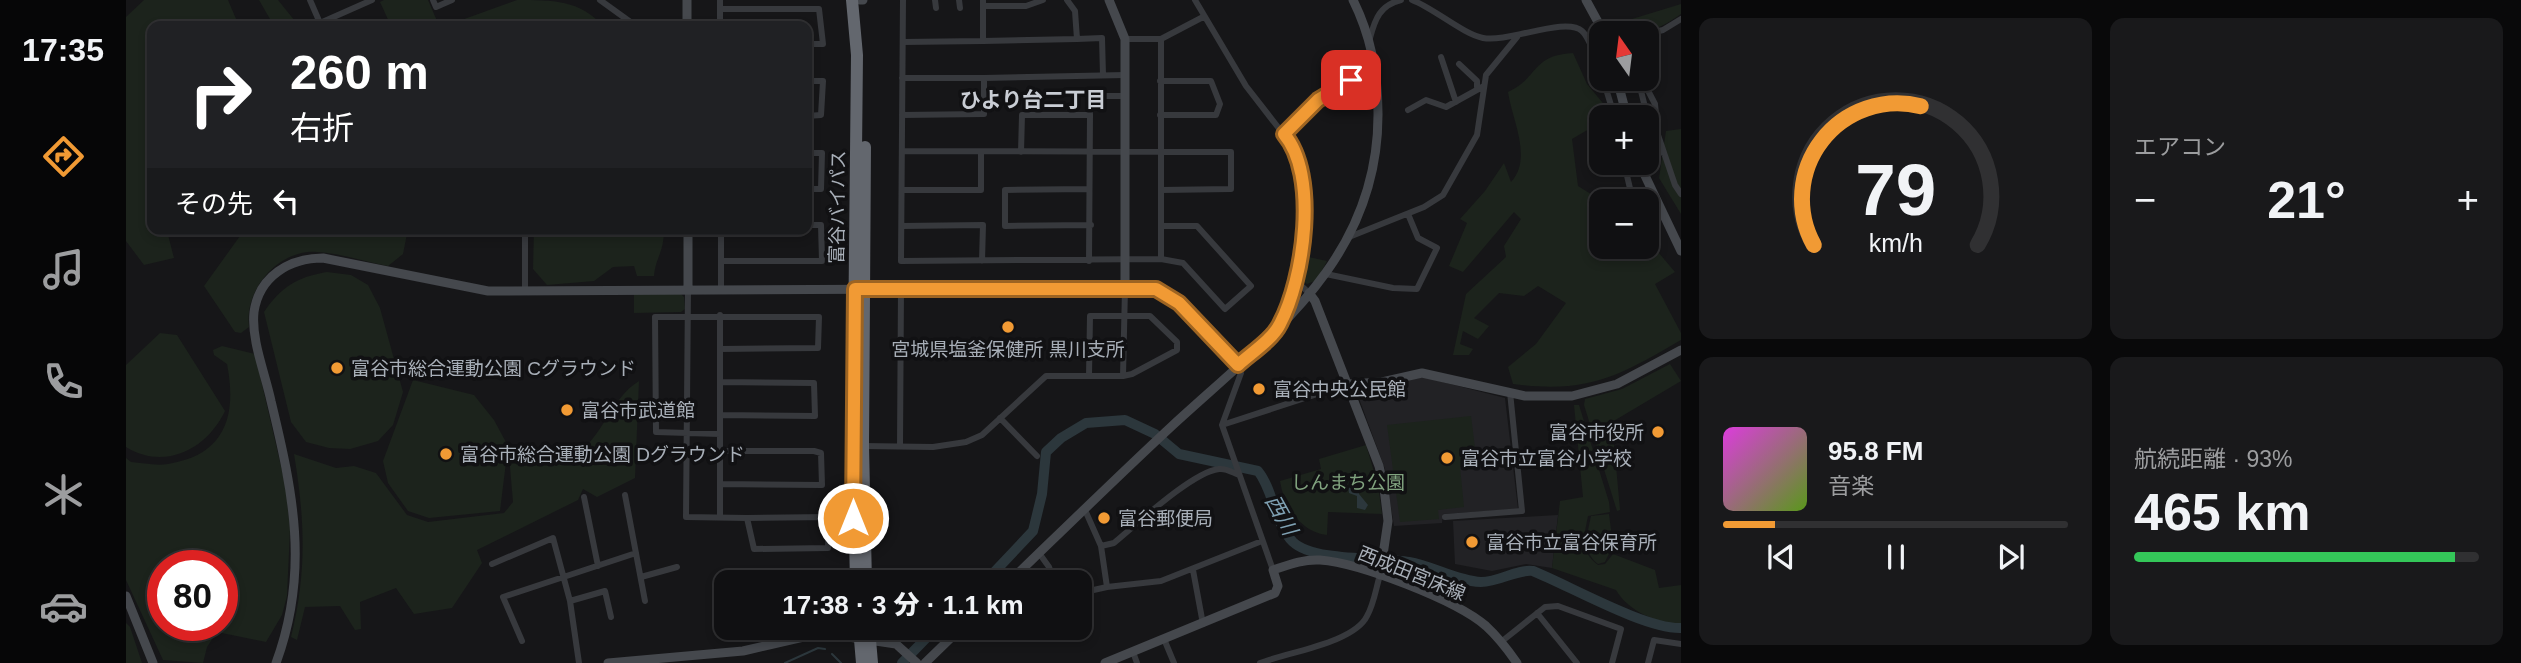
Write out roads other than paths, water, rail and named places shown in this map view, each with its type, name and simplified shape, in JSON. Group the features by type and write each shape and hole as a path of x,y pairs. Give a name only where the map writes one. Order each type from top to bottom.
{"highway":[{"name":"富谷バイパス","path":"852,0 857,55 866,570"},
{"name":"富谷バイパス","path":"856,570 853,458 865,83 861,0"},
{"path":"862,663 864,640"},
{"path":"866,640 872,663"}],"street":[{"path":"310,0 319,21"},
{"path":"325,21 372,0"},
{"path":"433,0 436,7 452,0"},
{"path":"600,0 629,21"},
{"path":"687,0 687,21"},
{"path":"720,0 720,21"},
{"path":"903,0 901,261 1161,259 1183,263 1225,309 1251,286 1197,226 1161,226"},
{"path":"959,0 960,8"},
{"path":"983,41 983,3 1026,6 1044,0"},
{"path":"1067,0 1075,11 1077,39"},
{"path":"1109,0 1125,39 1126,260 1123,376"},
{"path":"1195,0 1246,86 1298,153 1305,235 1279,327"},
{"path":"1021,570 1279,327 1326,274 1349,237 1367,194 1374,166 1378,122 1376,65 1353,0"},
{"path":"1369,40 1375,19 1381,10 1390,2 1401,0"},
{"path":"1412,0 1447,17 1473,35 1493,39 1517,37 1565,26 1576,27 1584,32 1589,44"},
{"path":"1586,0 1597,21"},
{"path":"720,9 819,9 823,44 812,44"},
{"path":"1125,39 1161,38 1203,17"},
{"path":"1659,31 1681,19"},
{"path":"1349,237 1438,201 1444,195 1477,135 1481,86 1492,66 1517,37"},
{"path":"903,42 1102,38 1103,75"},
{"path":"1161,38 1161,259"},
{"path":"1441,57 1455,102"},
{"path":"1459,64 1481,86"},
{"path":"1284,134 1318,100 1376,65"},
{"path":"902,78 1125,75"},
{"path":"902,115 984,114 984,78"},
{"path":"812,81 823,81 821,115 812,116"},
{"path":"1160,81 1211,81 1220,104 1216,116 1160,115"},
{"path":"1408,110 1426,100 1441,107 1481,86"},
{"path":"1641,91 1656,150 1664,153"},
{"path":"1648,91 1655,104 1658,135 1675,185 1681,194"},
{"path":"1089,261 1089,96 1125,96"},
{"path":"1021,152 1022,115 1090,115"},
{"path":"902,152 1231,152 1231,189 1161,190"},
{"path":"902,190 981,190 981,152"},
{"path":"812,153 822,153 821,189 812,189"},
{"path":"1645,175 1681,251"},
{"path":"1089,189 1005,190 1004,226 1091,225"},
{"path":"1326,274 1393,288 1417,289 1437,248 1418,238 1408,214"},
{"path":"721,261 822,261 821,225 812,225"},
{"path":"902,226 983,225 982,261"},
{"path":"525,235 525,290"},
{"path":"688,235 689,433 686,517 829,517 828,548 754,550 747,518"},
{"path":"721,235 721,289"},
{"path":"276,663 295,584 296,530 291,483 254,322 256,302 263,286 290,263 323,258 471,289 1125,288 1156,289 1169,294 1238,365 1241,373 1222,425 1278,586 1275,593 1105,663"},
{"path":"1260,663 1340,638 1361,625 1371,606 1385,552 1388,522 1384,488 1348,384 1315,301 1294,279"},
{"path":"900,445 901,289"},
{"path":"720,315 720,517"},
{"path":"863,446 933,447 966,442 982,435 1046,376 1090,376 1123,376 1132,374 1177,350 1177,346 1150,316 1090,316 1090,376"},
{"path":"720,349 818,348 819,317 655,317 656,432 720,433"},
{"path":"1222,425 1348,384 1382,382 1422,373 1510,392 1551,397 1591,393 1616,384 1681,350"},
{"path":"720,382 814,383 815,416 720,415"},
{"path":"1445,517 1522,511 1510,392"},
{"path":"1000,418 1037,456"},
{"path":"720,451 821,453 822,485 720,484"},
{"path":"1101,546 1114,543 1185,485 1219,469 1238,473"},
{"path":"625,495 645,601"},
{"path":"584,496 597,566"},
{"path":"1085,510 1101,546 1107,587"},
{"path":"492,564 553,538 570,601 579,663"},
{"path":"1092,590 1161,581 1262,541"},
{"path":"522,641 503,597 636,553"},
{"path":"1039,553 1050,570"},
{"name":"西成田宮床線","path":"1273,570 1294,563 1320,560 1380,571 1467,613 1501,642 1517,663"},
{"path":"641,577 677,567"},
{"path":"1193,570 1203,624"},
{"path":"570,601 605,591 611,617"},
{"path":"126,596 153,663"},
{"path":"1501,642 1545,607 1558,606 1621,629 1612,663"},
{"path":"1537,613 1577,663"},
{"path":"1164,639 1174,663"},
{"path":"608,663 743,651 786,640"},
{"path":"881,640 903,648 916,663"},
{"path":"925,663 949,640"},
{"path":"1648,663 1654,640 1681,644"},
{"path":"1133,652 1137,663"}],"waterway":[{"name":"西川","path":"996,570 1033,531 1042,494 1046,452 1061,438 1086,423 1125,420 1155,434 1179,454 1258,471 1287,534 1293,542 1316,553 1409,562 1481,582 1533,571 1648,622 1681,628"},
{"name":"西川","path":"902,663 924,640"},
{"path":"785,663 818,648 825,649"},
{"path":"832,654 841,663"}],"place":[{"name":"宮城県塩釜保健所 黒川支所","path":"1008,327"},
{"name":"富谷市総合運動公園 Cグラウンド","path":"337,368"},
{"name":"富谷中央公民館","path":"1259,389"},
{"name":"富谷市武道館","path":"567,410"},
{"name":"富谷市役所","path":"1658,432"},
{"name":"富谷市総合運動公園 Dグラウンド","path":"446,454"},
{"name":"富谷市立富谷小学校","path":"1447,458"},
{"name":"富谷郵便局","path":"1104,518"},
{"name":"富谷市立富谷保育所","path":"1472,542"}],"district":[{"name":"ひより台二丁目","path":"1033,100"}],"park label":[{"name":"しんまち公園","path":"1348,482"}]}
